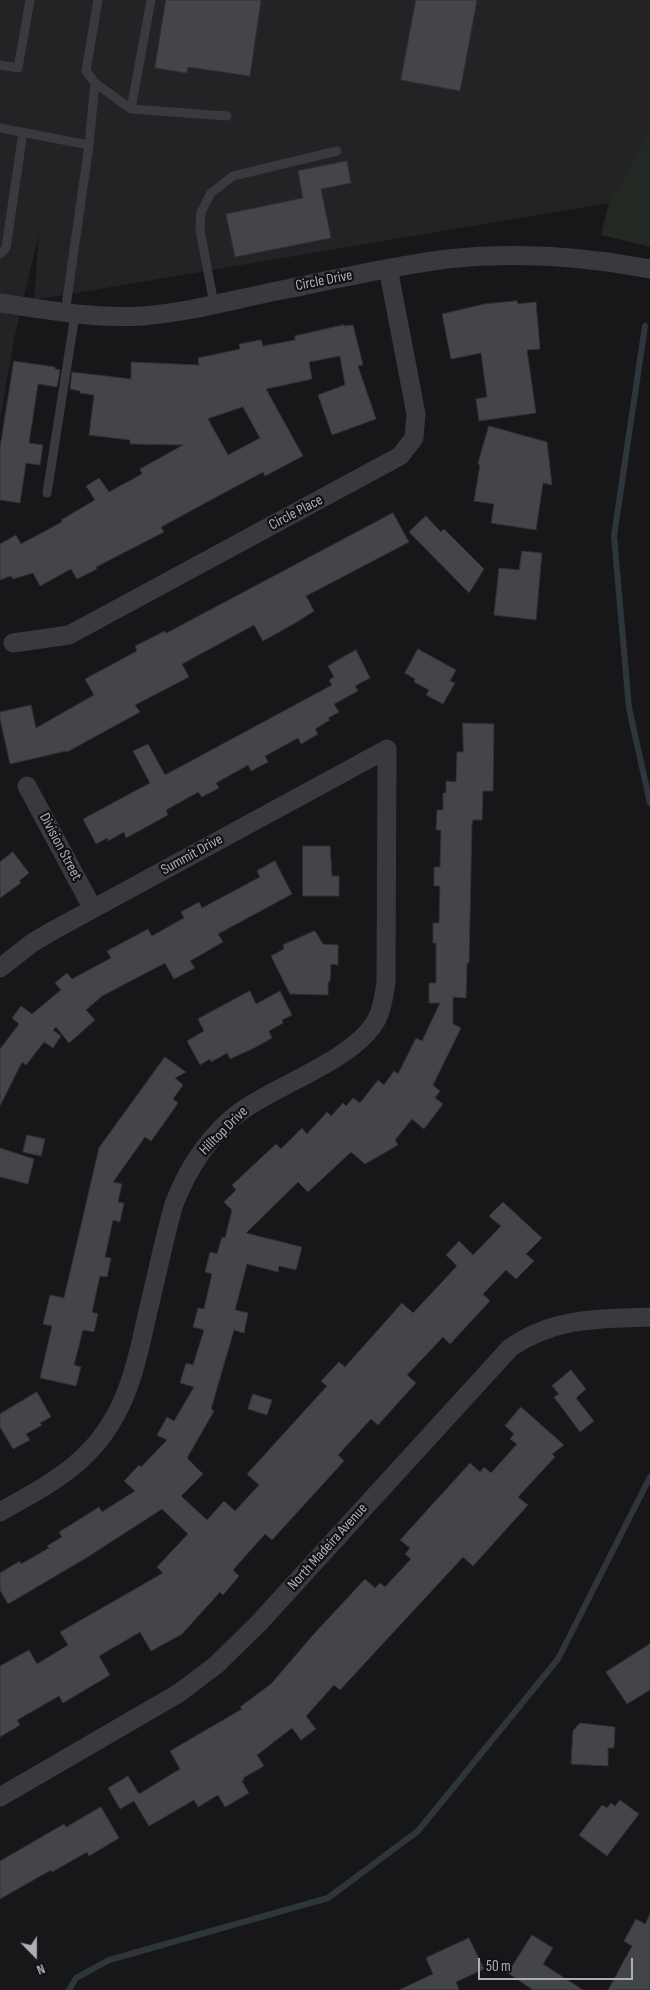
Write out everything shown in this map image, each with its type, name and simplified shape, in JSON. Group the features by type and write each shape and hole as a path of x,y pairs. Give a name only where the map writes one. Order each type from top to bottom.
{"street":[{"name":"Circle Drive","path":"0,304 70,314 111,317 142,316 214,304 388,268 447,259 520,255 591,259 650,269"},
{"name":"Circle Place","path":"13,643 69,635 400,456 414,438 416,414 388,268"},
{"name":"Summit Drive","path":"0,968 32,944 93,909 387,749"},
{"name":"Hilltop Drive","path":"0,1512 61,1477 78,1463 102,1435 122,1404 137,1364 174,1204 182,1183 200,1153 212,1138 238,1114 259,1099 346,1050 370,1030 377,1019 386,982 387,749"},
{"name":"Division Street","path":"28,786 93,909"},
{"name":"North Madeira Avenue","path":"0,1797 179,1692 216,1665 258,1624 510,1348 523,1339 556,1325 601,1318 650,1317"}],"lane":[{"path":"0,65 18,68 30,0"},
{"path":"98,0 86,71 95,83 131,109 227,116"},
{"path":"131,109 151,0"},
{"path":"47,493 70,314 95,83"},
{"path":"0,128 89,145"},
{"path":"0,254 6,248 23,132"},
{"path":"214,304 200,230 201,212 211,193 233,176 336,151"}],"shaded area":[{"path":"0,0 650,0 650,131 609,203 34,300 39,234 15,334 0,420"},
{"path":"650,131 650,247 601,235 609,203"}],"building":[{"path":"166,0 261,0 250,76 188,67 187,73 155,68"},
{"path":"416,0 477,0 460,91 401,80"},
{"path":"347,161 351,183 321,189 331,238 235,257 226,214 303,198 298,171"},
{"path":"517,301 518,304 536,302 540,349 527,350 536,413 479,421 476,399 487,397 481,353 451,359 442,314 484,304"},
{"path":"344,325 353,325 363,365 358,366 376,419 332,435 318,395 345,385 340,356 309,362 312,379 266,389 303,456 265,476 263,472 161,527 164,532 96,567 97,569 77,579 71,569 40,586 33,573 13,579 11,576 0,580 0,544 16,535 21,544 62,522 61,520 95,500 86,486 99,478 109,492 142,474 140,469 183,445 130,444 130,440 89,435 94,395 70,389 72,372 131,379 131,362 199,365 198,358 240,349 239,344 261,340 263,346 295,340 295,336","holes":["243,407 260,438 228,455 208,419"]},
{"path":"14,361 55,367 55,369 60,370 57,387 38,384 29,443 43,445 40,465 26,463 20,503 0,500 0,448"},
{"path":"489,426 547,442 552,485 543,483 536,530 491,523 494,504 474,501 480,465 478,464"},
{"path":"393,513 409,542 306,596 314,611 263,641 254,625 182,664 189,677 135,705 140,712 67,752 10,764 0,712 31,705 36,728 94,695 85,679 137,651 135,646 165,631 166,633"},
{"path":"426,516 441,532 444,529 484,569 469,593 409,532"},
{"path":"522,551 542,553 536,620 494,615 499,568 519,570"},
{"path":"418,649 456,670 450,681 455,683 443,704 426,695 429,690 414,682 415,679 405,673"},
{"path":"356,650 370,678 355,686 358,691 334,704 339,712 315,729 318,734 301,744 298,738 265,756 268,762 251,771 248,765 216,783 219,788 202,797 198,792 166,810 168,815 126,838 124,832 108,841 107,838 96,844 83,819 150,783 133,751 148,744 165,775 332,685 329,680 334,677 328,666"},
{"path":"463,723 494,724 493,791 483,791 482,820 473,820 472,824 469,963 467,963 466,998 453,997 453,1024 461,1028 433,1085 440,1091 435,1098 443,1104 424,1129 412,1119 395,1140 398,1145 365,1164 351,1152 308,1192 298,1182 246,1233 302,1247 296,1270 279,1266 278,1272 247,1264 235,1310 248,1313 244,1333 234,1330 211,1409 214,1411 187,1458 203,1474 181,1496 207,1520 224,1501 235,1511 259,1485 247,1474 327,1386 321,1381 339,1362 345,1367 402,1303 413,1313 457,1266 446,1255 459,1241 473,1255 501,1226 489,1216 503,1202 542,1238 526,1254 534,1261 516,1279 506,1270 483,1294 490,1301 450,1344 443,1337 407,1375 416,1383 378,1425 371,1419 338,1455 344,1461 272,1540 265,1534 233,1570 239,1576 223,1595 220,1592 182,1634 151,1651 140,1632 99,1656 110,1675 63,1703 59,1696 17,1720 20,1725 0,1737 0,1666 29,1650 37,1664 68,1645 60,1632 163,1573 157,1567 188,1534 162,1509 86,1558 8,1604 0,1590 0,1573 20,1561 21,1564 49,1548 47,1546 62,1537 59,1532 99,1507 102,1512 135,1491 124,1481 139,1465 141,1467 167,1440 157,1435 167,1417 174,1421 194,1387 180,1383 186,1363 193,1365 204,1330 193,1327 198,1308 204,1309 212,1274 205,1272 210,1252 217,1254 222,1237 225,1238 232,1210 224,1202 236,1190 232,1185 276,1144 281,1149 302,1128 307,1134 327,1112 331,1116 343,1103 346,1106 353,1098 360,1103 378,1080 384,1085 394,1071 398,1074 416,1038 422,1041 440,1003 429,1003 429,983 436,983 436,943 433,943 433,923 439,923 440,886 434,886 434,867 440,867 441,830 436,830 437,810 443,810 443,793 446,793 446,781 456,782 457,752 463,752"},
{"path":"303,846 330,846 332,876 339,876 339,896 303,896"},
{"path":"13,852 29,873 19,881 21,883 0,898 0,862"},
{"path":"275,861 292,894 218,934 223,942 190,961 195,968 174,979 165,963 102,996 86,1010 95,1020 69,1043 56,1027 53,1030 61,1036 53,1048 44,1042 26,1065 22,1062 0,1106 0,1049 19,1024 12,1018 21,1006 32,1014 61,990 55,983 67,973 72,979 111,958 107,951 148,929 152,936 184,918 181,912 199,902 202,908 260,877 257,871"},
{"path":"315,931 323,944 338,945 338,965 331,964 328,995 290,994 271,956 284,949 283,945"},
{"path":"250,991 256,1004 280,991 292,1015 282,1020 283,1023 269,1031 272,1038 254,1048 230,1059 227,1053 211,1062 210,1059 200,1065 187,1041 204,1031 198,1019"},
{"path":"165,1057 186,1072 175,1078 183,1085 173,1099 178,1103 162,1126 151,1141 145,1137 113,1182 122,1184 118,1202 124,1203 120,1222 113,1220 105,1257 111,1258 107,1277 100,1276 92,1312 98,1314 94,1332 83,1330 74,1365 81,1367 76,1386 40,1378 52,1326 43,1324 50,1295 64,1298 99,1148"},
{"path":"27,1135 45,1139 41,1156 23,1152"},
{"path":"0,1148 34,1159 28,1184 0,1177"},
{"path":"571,1370 586,1389 576,1398 594,1421 580,1432 554,1397 559,1394 552,1386"},
{"path":"37,1392 51,1417 40,1423 42,1425 26,1434 30,1440 13,1449 0,1427 0,1414"},
{"path":"253,1394 272,1400 267,1415 248,1409"},
{"path":"521,1407 564,1445 552,1454 555,1457 518,1497 528,1505 473,1566 463,1557 340,1690 334,1685 306,1716 316,1729 301,1740 292,1728 257,1755 264,1766 243,1778 244,1780 242,1781 249,1793 225,1807 218,1795 198,1807 194,1800 149,1826 134,1801 120,1809 108,1788 128,1776 139,1794 180,1769 170,1751 242,1709 240,1707 271,1684 365,1579 375,1588 380,1583 385,1587 411,1559 405,1554 410,1548 400,1540 470,1463 480,1472 484,1467 491,1473 517,1444 510,1439 514,1434 505,1426"},
{"path":"650,1644 650,1690 627,1704 606,1672"},
{"path":"580,1723 615,1727 614,1748 608,1748 608,1766 571,1764 573,1731"},
{"path":"620,1800 639,1814 607,1856 579,1835 602,1805 607,1808 611,1803 615,1806"},
{"path":"101,1807 119,1838 89,1856 87,1852 52,1872 51,1870 0,1899 0,1861 64,1824 66,1827"},
{"path":"650,1914 650,1990 608,1990 632,1946 624,1941 636,1919 645,1924"},
{"path":"532,1935 553,1948 543,1964 583,1990 533,1990 508,1973"},
{"path":"469,1938 484,1969 456,1982 459,1990 399,1990 433,1974 426,1958"}],"waterway":[{"path":"645,326 614,536 629,708 650,803"},
{"path":"69,1990 76,1978 109,1960 328,1898 418,1831 558,1659 650,1477"}]}
